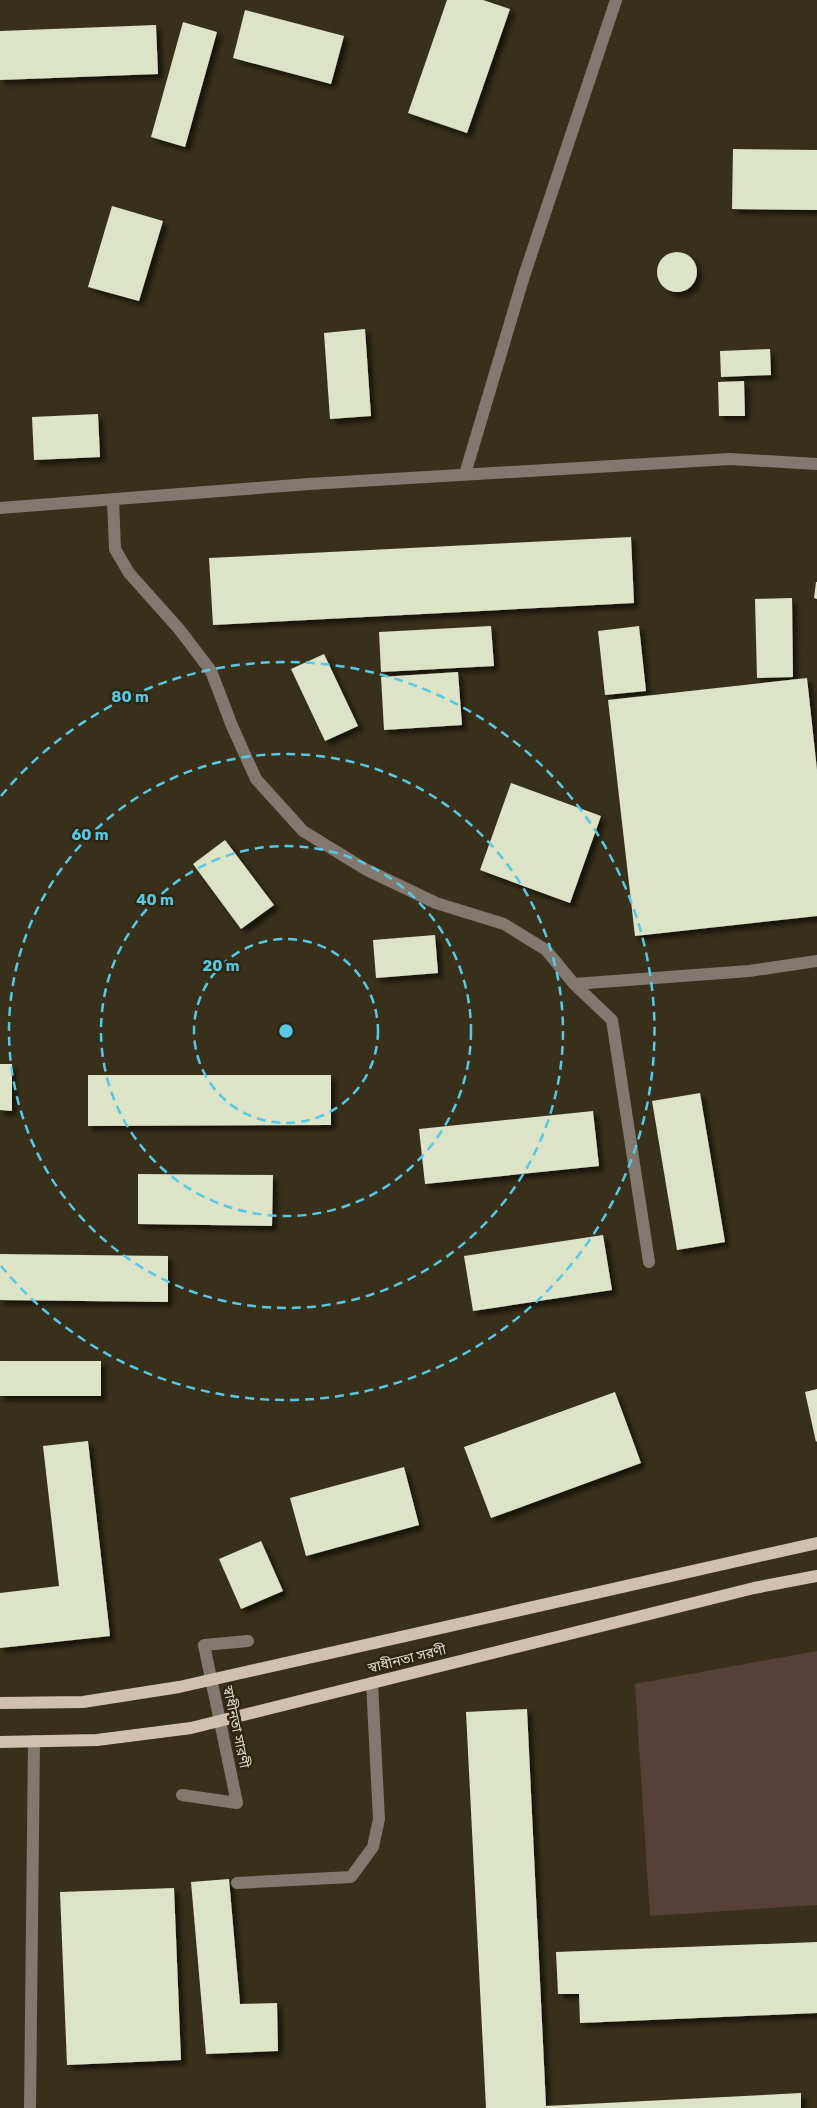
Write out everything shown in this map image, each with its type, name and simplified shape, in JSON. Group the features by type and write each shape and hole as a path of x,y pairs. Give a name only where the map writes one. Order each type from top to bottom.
{"main road":[{"name":"স্বাধীনতা সরণী","path":"0,1704 83,1702 179,1687 817,1543"},
{"name":"স্বাধীনতা সরণী","path":"0,1742 97,1740 191,1728 754,1588 817,1576"}],"street":[{"path":"465,474 524,276 616,0"},
{"path":"0,508 465,474 730,459 817,464"},
{"path":"113,499 116,549 120,557 130,573 179,628 212,671 232,726 256,779 303,830 365,869 436,903 504,924 546,950 574,984 612,1020 649,1262"},
{"path":"574,984 748,971 817,961"},
{"name":"স্বাধীনতা সারণী","path":"182,1795 237,1803 204,1645 248,1641"},
{"path":"237,1883 350,1877 373,1847 379,1819 372,1683"},
{"path":"30,2108 34,1741"}],"shaded area":[{"path":"817,1651 817,1905 650,1916 635,1684"}],"building":[{"path":"447,0 483,0 510,9 467,133 408,113"},
{"path":"245,10 344,36 331,84 233,58"},
{"path":"183,22 217,32 185,147 151,137"},
{"path":"156,25 158,74 0,80 0,31"},
{"path":"733,149 817,150 817,210 732,209"},
{"path":"112,206 163,221 139,301 88,287"},
{"path":"681,252 688,255 694,261 697,272 696,280 688,289 681,292 673,292 666,289 658,280 657,268 660,261 669,253"},
{"path":"365,329 371,416 330,419 324,333"},
{"path":"770,349 771,375 721,377 720,351"},
{"path":"744,381 745,416 719,416 718,382"},
{"path":"98,414 100,457 34,460 32,417"},
{"path":"631,537 634,603 213,625 209,558"},
{"path":"817,582 817,599 814,598"},
{"path":"792,598 793,677 757,678 755,599"},
{"path":"491,626 494,666 381,672 379,632"},
{"path":"639,626 646,691 605,695 598,631"},
{"path":"324,654 358,726 325,741 291,669"},
{"path":"458,672 462,725 384,730 381,677"},
{"path":"807,678 817,770 817,916 635,936 608,700"},
{"path":"511,783 601,816 570,903 480,870"},
{"path":"225,840 274,905 241,929 193,864"},
{"path":"435,935 438,973 376,978 373,940"},
{"path":"0,1064 12,1064 12,1111 0,1110"},
{"path":"88,1075 331,1075 331,1125 88,1126"},
{"path":"700,1093 725,1242 677,1250 652,1101"},
{"path":"593,1111 599,1166 425,1184 419,1129"},
{"path":"138,1174 273,1175 272,1226 138,1224"},
{"path":"603,1235 612,1290 473,1311 464,1256"},
{"path":"0,1254 168,1256 168,1302 0,1300"},
{"path":"0,1361 101,1361 101,1396 0,1396"},
{"path":"817,1389 817,1441 816,1442 805,1392"},
{"path":"615,1392 641,1463 491,1518 464,1447"},
{"path":"88,1441 110,1636 0,1648 0,1593 59,1586 43,1446"},
{"path":"404,1467 419,1525 306,1556 290,1498"},
{"path":"261,1541 283,1591 241,1609 219,1559"},
{"path":"527,1709 546,2106 801,2093 801,2108 486,2108 466,1712"},
{"path":"229,1879 240,2004 277,2003 278,2051 206,2054 191,1882"},
{"path":"174,1888 181,2060 67,2065 60,1892"},
{"path":"817,1942 817,2013 580,2023 579,1994 558,1994 556,1952"}]}
